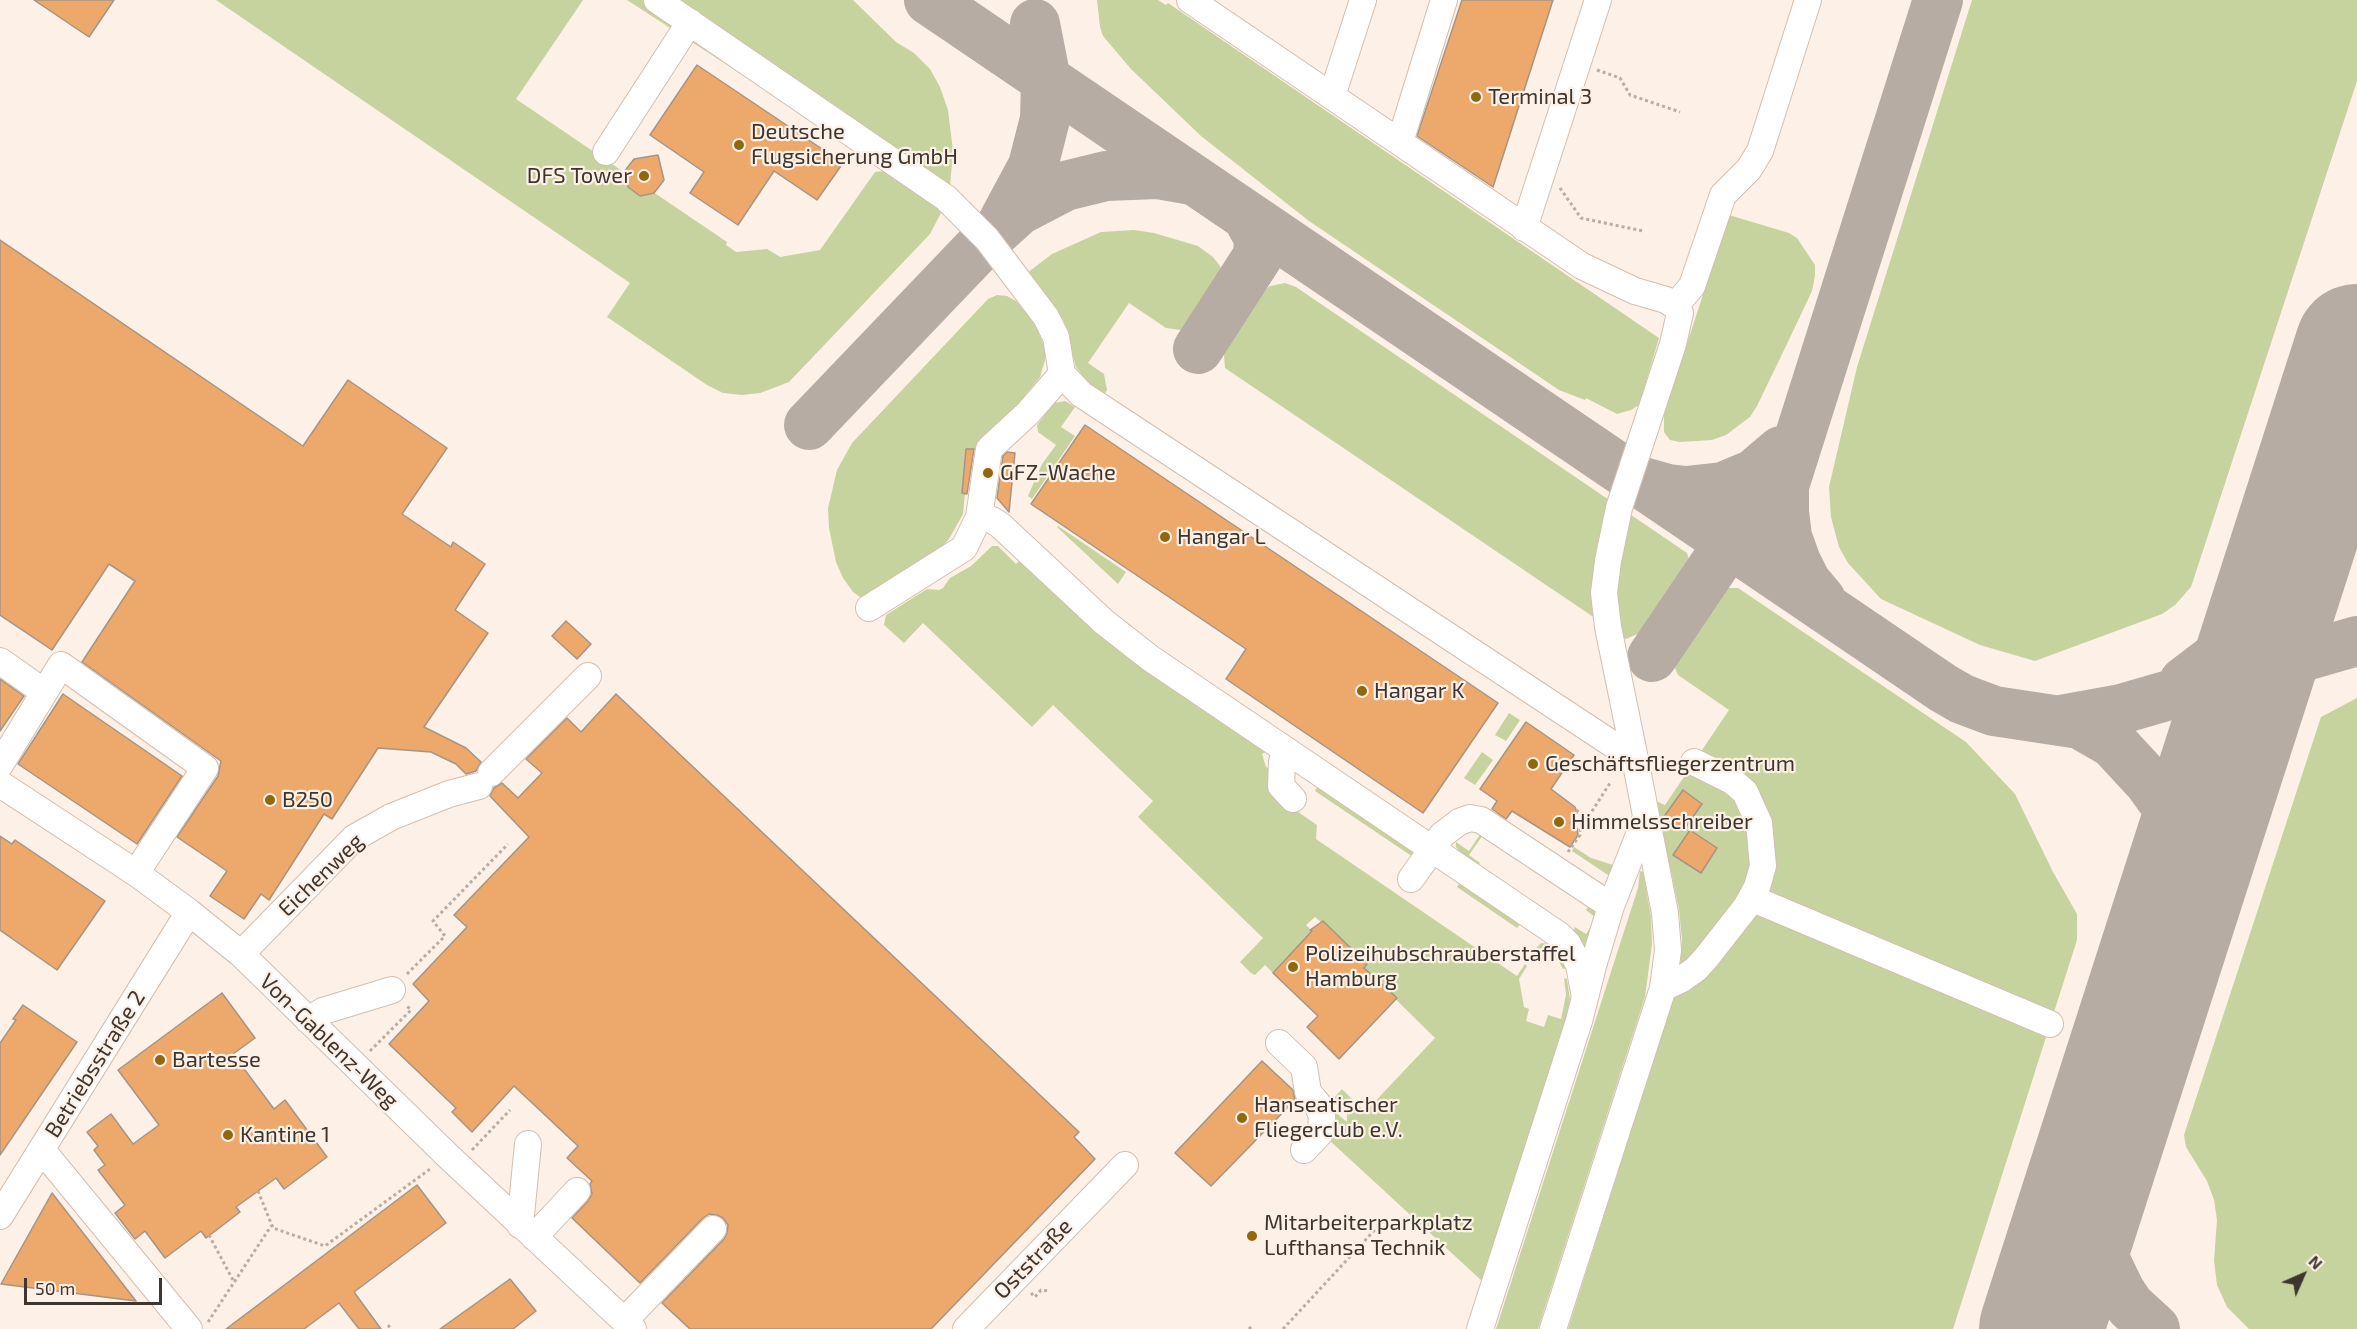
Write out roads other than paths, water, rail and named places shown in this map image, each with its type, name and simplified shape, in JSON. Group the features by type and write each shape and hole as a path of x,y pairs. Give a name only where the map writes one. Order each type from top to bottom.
{"lane":[{"path":"657,0 946,198 987,239 1046,317 1056,337 1062,374 1081,394 1635,759"},
{"path":"1190,0 1524,228 1599,276 1635,291 1666,300 1675,306 1680,318 1620,508 1608,561 1604,593 1609,635 1665,913 1668,950 1662,988 1553,1329"},
{"path":"1332,96 1363,0"},
{"path":"1400,142 1444,0"},
{"path":"1524,228 1598,0"},
{"path":"1675,306 1690,290 1723,195 1749,169 1760,151 1808,0"},
{"path":"606,152 690,22"},
{"path":"869,609 964,548 978,517 989,449 1028,413 1062,374"},
{"path":"978,517 992,520 1000,525 1070,592 1150,658 1559,935 1568,944 1579,965 1585,996"},
{"path":"0,661 44,692"},
{"path":"0,765 61,665 205,768 136,873"},
{"name":"Eichenweg","path":"241,954 354,838 391,817 485,779 588,676"},
{"path":"1286,750 1282,762 1281,786 1293,799"},
{"path":"1662,988 1682,979 1696,969 1751,898 1763,866 1762,841 1754,808 1745,792 1732,781 1694,762"},
{"name":"Von-Gablenz-Weg","path":"0,784 136,873 241,954 308,1020 458,1155 527,1231 628,1325"},
{"path":"1480,1329 1579,1021 1611,906 1646,816"},
{"path":"1411,879 1449,828 1470,818 1481,820 1611,906"},
{"path":"1751,898 2050,1024"},
{"name":"Betriebsstraße 2","path":"0,1216 189,912"},
{"path":"308,1020 323,1011 392,990"},
{"path":"1279,1043 1304,1067 1308,1092 1317,1103 1322,1117 1321,1132 1304,1150"},
{"path":"527,1231 528,1144"},
{"path":"42,1150 189,1329"},
{"name":"Oststraße","path":"966,1329 1100,1190 1119,1159"},
{"path":"527,1231 577,1191"},
{"path":"628,1325 712,1229"}],"place":[{"name":"Terminal 3","path":"1476,97"},
{"name":"Deutsche Flugsicherung GmbH","path":"739,145"},
{"name":"DFS Tower","path":"644,176"},
{"name":"GFZ-Wache","path":"988,473"},
{"name":"Hangar L","path":"1165,537"},
{"name":"Hangar K","path":"1362,691"},
{"name":"Geschäftsfliegerzentrum","path":"1533,764"},
{"name":"B250","path":"270,800"},
{"name":"Himmelsschreiber","path":"1559,822"},
{"name":"Polizeihubschrauberstaffel Hamburg","path":"1293,967"},
{"name":"Bartesse","path":"160,1060"},
{"name":"Hanseatischer Fliegerclub e.V.","path":"1242,1118"},
{"name":"Kantine 1","path":"228,1135"},
{"name":"Mitarbeiterparkplatz Lufthansa Technik","path":"1252,1236"}]}
